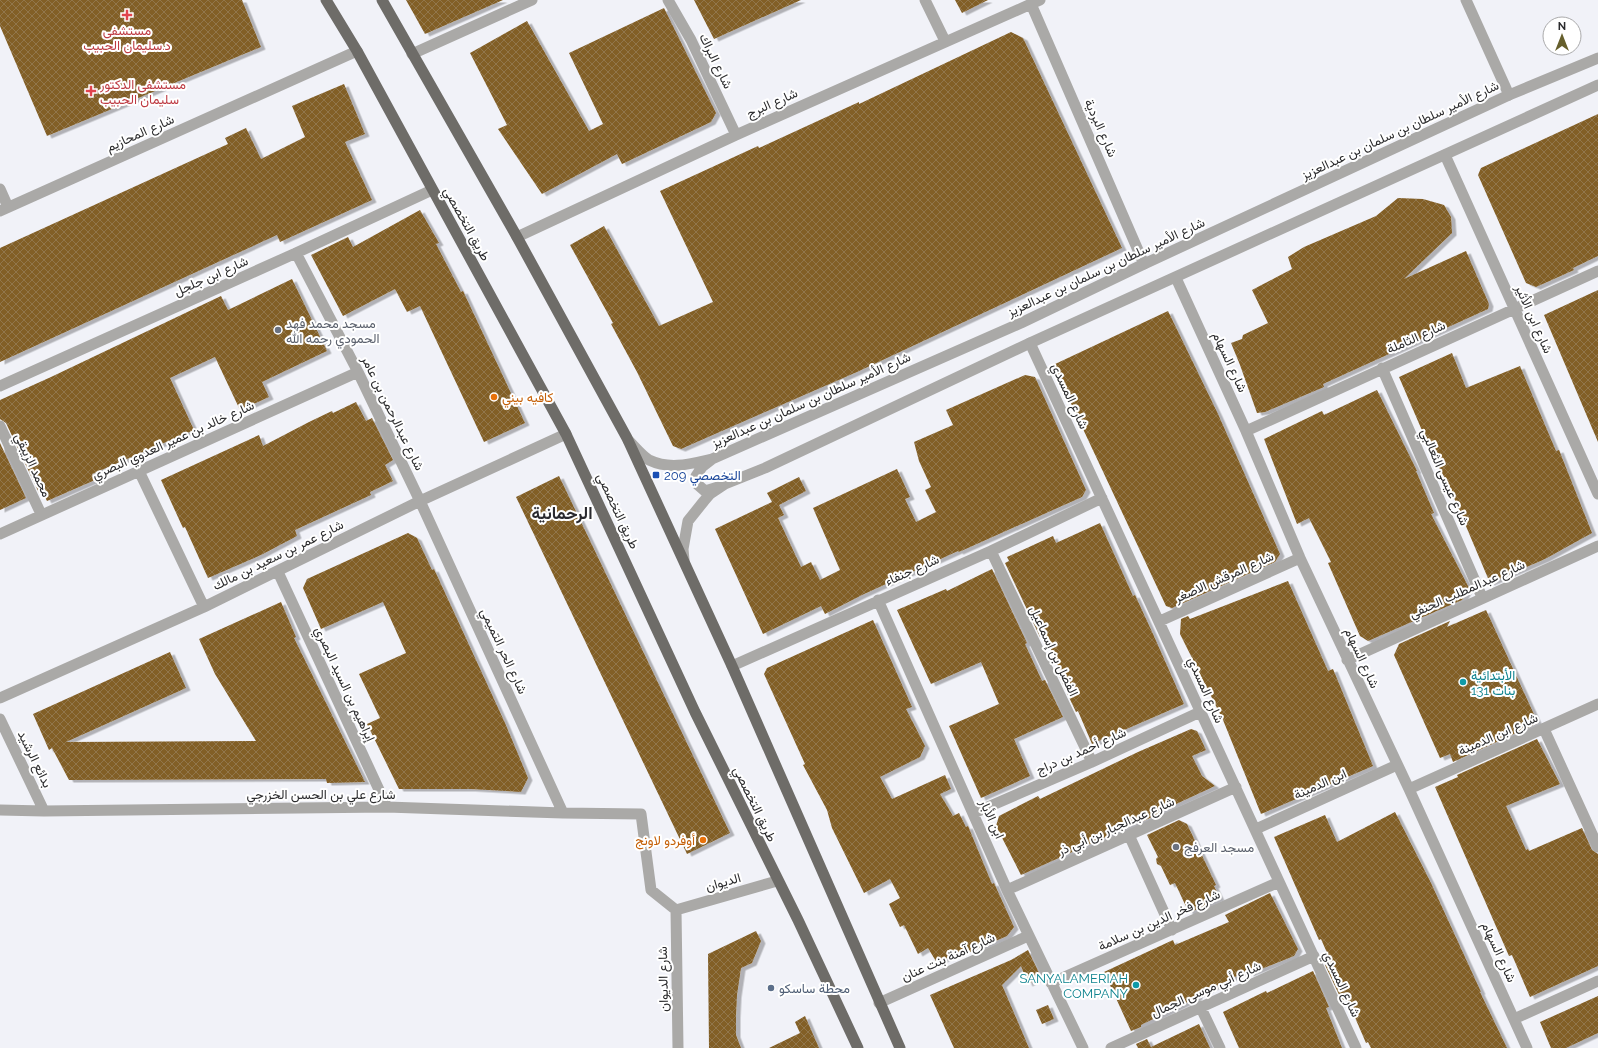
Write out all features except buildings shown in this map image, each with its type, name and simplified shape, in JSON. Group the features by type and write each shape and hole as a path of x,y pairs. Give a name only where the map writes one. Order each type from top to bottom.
{"main road":[{"name":"طريق التخصصي","path":"326,0 357,51 566,434 695,712 777,881 798,920 858,1048"},
{"path":"382,0 517,237 627,438 732,666 900,1048"}],"street":[{"path":"412,54 532,0"},
{"name":"شارع البراك","path":"668,0 691,40 736,135"},
{"path":"925,0 945,41"},
{"path":"1466,0 1509,95"},
{"name":"شارع البرج","path":"517,237 736,135 945,41 1036,2"},
{"name":"شارع البردية","path":"1036,2 1144,264"},
{"name":"شارع المحازيم","path":"4,209 357,51"},
{"name":"شارع الأمير سلطان بن سلمان بن عبدالعزيز","path":"627,438 648,460 671,466 686,465 712,459 1021,323 1144,264 1509,95 1598,58"},
{"path":"712,459 702,467 696,476 697,484 705,491 765,468 1030,343 1598,85"},
{"name":"شارع ابن الأثير","path":"1445,155 1598,494"},
{"path":"0,189 4,209"},
{"name":"شارع ابن جلجل","path":"0,386 432,190"},
{"name":"شارع عبدالرحمن بن عامر","path":"296,253 358,372 420,501"},
{"name":"شارع الثاملة","path":"1246,431 1598,271"},
{"name":"شارع السهام","path":"1176,278 1246,431 1300,558 1409,789 1527,1048"},
{"name":"شارع المسدي","path":"1030,343 1160,621 1200,712 1256,829 1356,1048"},
{"name":"شارع عيسى الثعالبي","path":"1382,368 1482,597"},
{"name":"شارع خالد بن عمير العدوي البصري","path":"0,534 41,514 358,372"},
{"name":"محمد الزيبقي","path":"0,426 41,514"},
{"name":"شارع عمر بن سعيد بن مالك","path":"0,698 204,607 420,501 566,434"},
{"path":"139,471 204,607"},
{"path":"684,560 683,549 688,521 710,494 725,484"},
{"name":"شارع جنفاء","path":"732,666 878,600 992,551 1102,498"},
{"name":"شارع الحر التميمي","path":"420,501 563,813"},
{"name":"شارع عبدالمطلب الحنفي","path":"1347,660 1482,597 1598,546"},
{"name":"الفضل بن إسماعيل","path":"992,551 1092,762"},
{"name":"شارع المرقش الاصغر","path":"1160,621 1300,558"},
{"name":"إبراهيم بن السيد البصري","path":"278,572 387,807"},
{"name":"ابن الأبار","path":"878,600 1028,936 1083,1048"},
{"name":"شارع ابن الدمينة","path":"1409,789 1598,704"},
{"name":"شارع أحمد بن دراج","path":"974,813 1092,762 1200,712"},
{"name":"بدائع الرشيد","path":"0,719 44,811"},
{"path":"1544,729 1598,846"},
{"name":"ابن الدمينة","path":"1256,829 1397,764"},
{"name":"شارع عبدالجبار بن أبي ذر","path":"1007,890 1236,787"},
{"name":"شارع علي بن الحسن الخزرجي","path":"0,810 44,811 387,807 641,814 651,890 676,910"},
{"path":"1129,835 1172,930"},
{"name":"الديوان","path":"676,910 777,881"},
{"name":"شارع فخر الدين بن سلامة","path":"1051,983 1279,882"},
{"name":"شارع الديوان","path":"676,910 678,1048"},
{"name":"شارع آمنة بنت عنان","path":"879,1003 1028,936"},
{"name":"شارع أبي موسى الجمال","path":"1111,1048 1200,1006 1314,956"},
{"path":"1514,1020 1598,981"},
{"path":"1200,1006 1220,1048"}],"place":[{"name":"مستشفى د.سليمان الحبيب","path":"127,15"},
{"name":"مستشفى الدكتور سليمان الحبيب","path":"91,91"},
{"name":"مسجد محمد فهد الحمودي رحمه الله","path":"278,330"},
{"name":"كافيه بيني","path":"494,397"},
{"name":"التخصصي 209","path":"656,475"},
{"name":"الأبتدائية 131 بنات","path":"1463,682"},
{"name":"أوفردو لاونج","path":"703,840"},
{"name":"مسجد العرفج","path":"1176,847"},
{"name":"SANYALAMERIAH COMPANY","path":"1136,985"},
{"name":"محطة ساسكو","path":"771,988"}],"district":[{"name":"الرحمانية","path":"562,513"}]}
